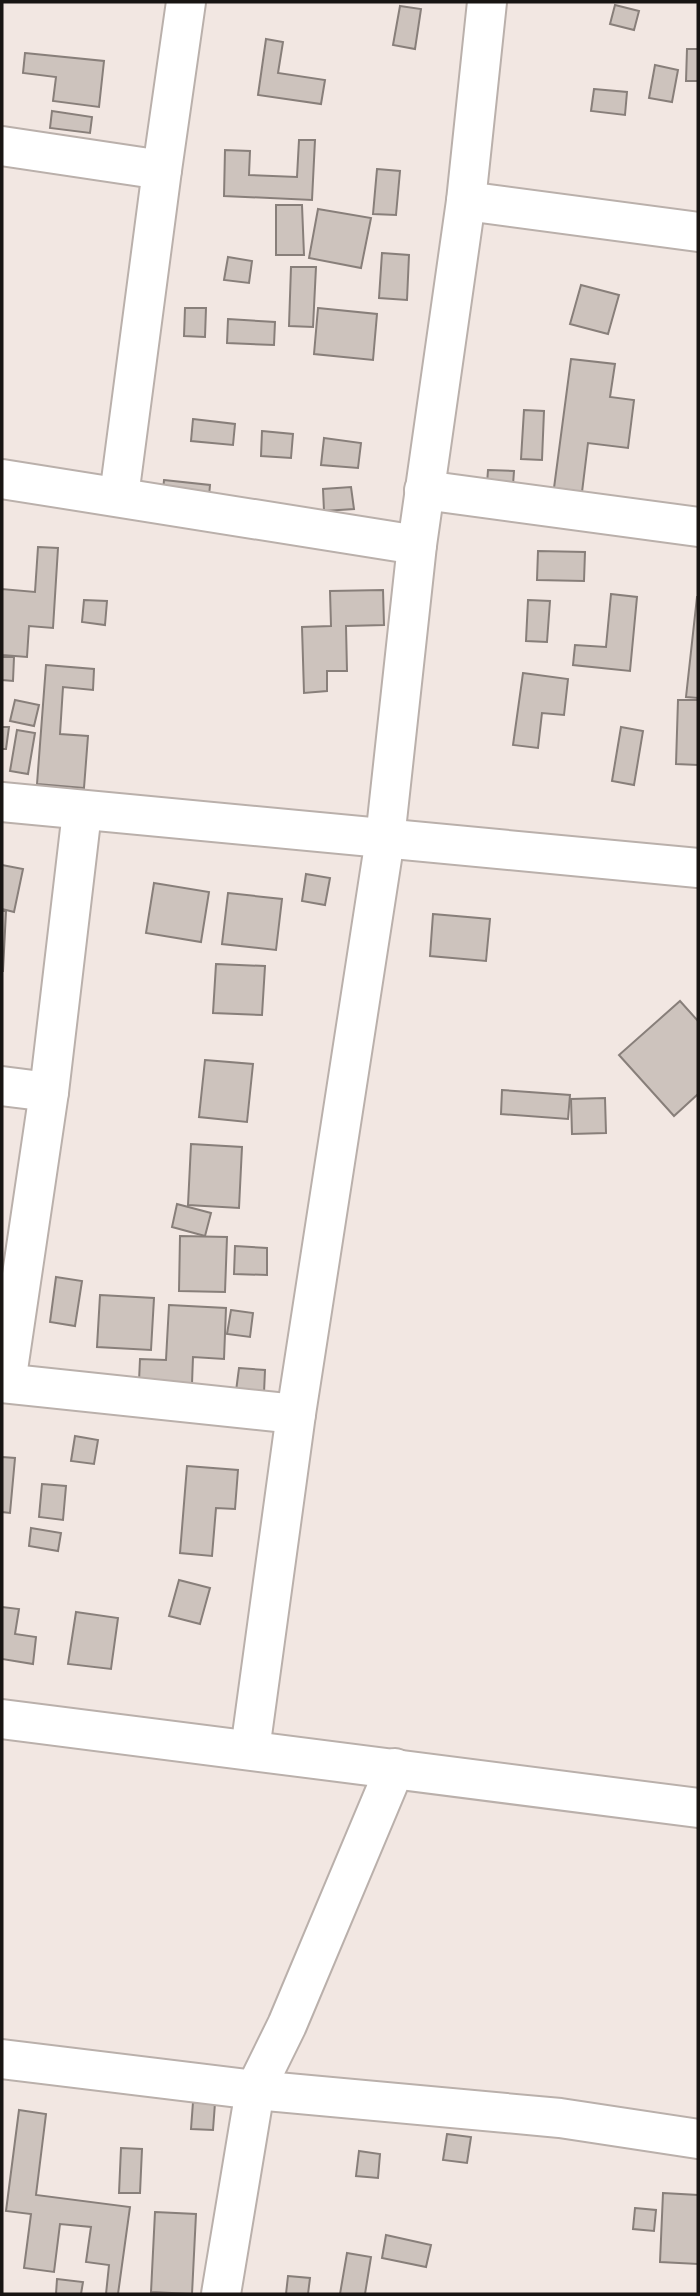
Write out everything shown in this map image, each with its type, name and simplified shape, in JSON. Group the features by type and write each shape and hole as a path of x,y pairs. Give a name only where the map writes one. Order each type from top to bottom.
{"street":[{"path":"119,496 186,2"},
{"path":"250,1750 296,1414 385,839 417,545 466,201 487,2"},
{"path":"2,146 162,170"},
{"path":"466,201 698,232"},
{"path":"2,479 417,545"},
{"path":"424,490 698,527"},
{"path":"2,802 82,812 698,868"},
{"path":"82,812 49,1093 4,1383 296,1414"},
{"path":"2,1086 49,1093"},
{"path":"2,1719 698,1808"},
{"path":"221,2294 255,2090 287,2025 395,1768"},
{"path":"2,2059 255,2090 560,2118 698,2139"}],"building":[{"path":"615,5 639,11 634,30 610,24"},
{"path":"400,6 421,9 415,49 393,45"},
{"path":"266,39 283,42 278,73 325,80 321,104 258,95"},
{"path":"687,49 698,49 698,81 686,81"},
{"path":"25,53 104,61 99,107 53,101 56,77 23,73"},
{"path":"655,65 678,70 672,102 649,98"},
{"path":"594,89 627,92 625,115 591,111"},
{"path":"52,111 92,117 90,133 50,128"},
{"path":"299,140 315,140 312,200 224,196 225,150 250,151 249,175 297,177"},
{"path":"377,169 400,171 396,215 373,214"},
{"path":"276,205 302,205 304,255 276,255"},
{"path":"318,209 371,218 361,268 309,258"},
{"path":"382,253 409,255 407,300 379,298"},
{"path":"228,257 252,261 249,283 224,280"},
{"path":"291,267 316,267 313,327 289,326"},
{"path":"581,285 619,295 608,334 570,324"},
{"path":"185,308 206,308 205,337 184,336"},
{"path":"318,308 377,314 373,360 314,354"},
{"path":"228,319 275,322 274,345 227,343"},
{"path":"571,359 615,364 610,397 634,400 628,448 588,443 582,492 554,488"},
{"path":"524,410 544,411 542,460 521,459"},
{"path":"193,419 235,424 233,445 191,441"},
{"path":"262,431 293,434 291,458 261,456"},
{"path":"324,438 361,443 358,468 321,465"},
{"path":"488,470 514,471 512,499 486,498"},
{"path":"164,480 210,485 208,507 162,501"},
{"path":"351,487 354,509 324,511 323,489"},
{"path":"38,547 58,548 53,628 29,626 27,657 2,655 2,589 35,592"},
{"path":"538,551 585,552 584,581 537,580"},
{"path":"383,590 384,625 346,626 347,671 327,671 327,691 304,693 302,627 331,626 330,591"},
{"path":"611,594 637,597 630,671 573,665 575,645 606,647"},
{"path":"698,597 698,698 686,697"},
{"path":"84,600 107,601 105,625 82,622"},
{"path":"528,600 550,601 547,642 526,641"},
{"path":"2,657 14,657 13,681 2,680"},
{"path":"46,665 94,669 93,690 63,687 60,734 88,736 84,788 37,784"},
{"path":"523,673 568,679 564,715 542,713 538,748 513,745"},
{"path":"15,700 39,705 34,726 10,721"},
{"path":"678,700 698,700 698,765 676,764"},
{"path":"2,727 9,727 6,749 2,749"},
{"path":"621,727 643,731 634,785 612,781"},
{"path":"17,730 35,733 28,774 10,771"},
{"path":"2,865 23,869 14,912 2,909"},
{"path":"306,874 330,878 325,905 302,901"},
{"path":"154,883 209,892 201,942 146,933"},
{"path":"228,893 282,899 276,950 222,944"},
{"path":"2,911 6,911 3,971 2,971"},
{"path":"433,914 490,919 486,961 430,956"},
{"path":"216,964 265,966 262,1015 213,1013"},
{"path":"680,1001 698,1021 698,1094 674,1116 619,1055"},
{"path":"205,1060 253,1064 247,1122 199,1117"},
{"path":"502,1090 570,1095 568,1119 501,1114"},
{"path":"605,1098 606,1133 572,1134 571,1099"},
{"path":"191,1144 242,1147 239,1208 188,1205"},
{"path":"177,1204 211,1213 205,1236 172,1227"},
{"path":"180,1236 227,1237 225,1292 179,1291"},
{"path":"235,1246 267,1248 267,1275 234,1274"},
{"path":"56,1277 82,1281 75,1326 50,1322"},
{"path":"100,1295 154,1298 151,1350 97,1347"},
{"path":"169,1305 226,1308 224,1359 193,1357 192,1384 139,1381 140,1359 166,1360"},
{"path":"231,1310 253,1313 250,1337 227,1334"},
{"path":"239,1368 265,1370 264,1393 236,1391"},
{"path":"75,1436 98,1440 94,1464 71,1461"},
{"path":"2,1457 15,1458 10,1513 2,1512"},
{"path":"187,1466 238,1470 235,1509 216,1508 212,1556 180,1553"},
{"path":"42,1484 66,1486 63,1520 39,1517"},
{"path":"31,1528 61,1533 58,1551 29,1546"},
{"path":"179,1580 210,1588 200,1624 169,1616"},
{"path":"2,1607 19,1609 15,1634 36,1637 33,1664 2,1659"},
{"path":"76,1612 118,1618 111,1669 68,1664"},
{"path":"193,2102 215,2103 213,2130 191,2129"},
{"path":"19,2110 46,2114 36,2195 130,2207 118,2294 106,2294 109,2265 86,2262 91,2227 60,2224 54,2272 24,2268 31,2214 6,2211"},
{"path":"447,2134 471,2137 467,2163 443,2160"},
{"path":"121,2148 142,2149 140,2193 119,2193"},
{"path":"359,2151 380,2154 378,2178 356,2176"},
{"path":"663,2193 698,2195 698,2264 660,2262"},
{"path":"635,2208 656,2210 654,2231 633,2229"},
{"path":"155,2212 196,2214 192,2294 151,2292"},
{"path":"386,2235 431,2245 426,2267 382,2258"},
{"path":"347,2253 371,2257 365,2294 340,2294"},
{"path":"288,2276 310,2278 308,2294 286,2294"},
{"path":"57,2279 83,2282 81,2294 56,2294"}]}
